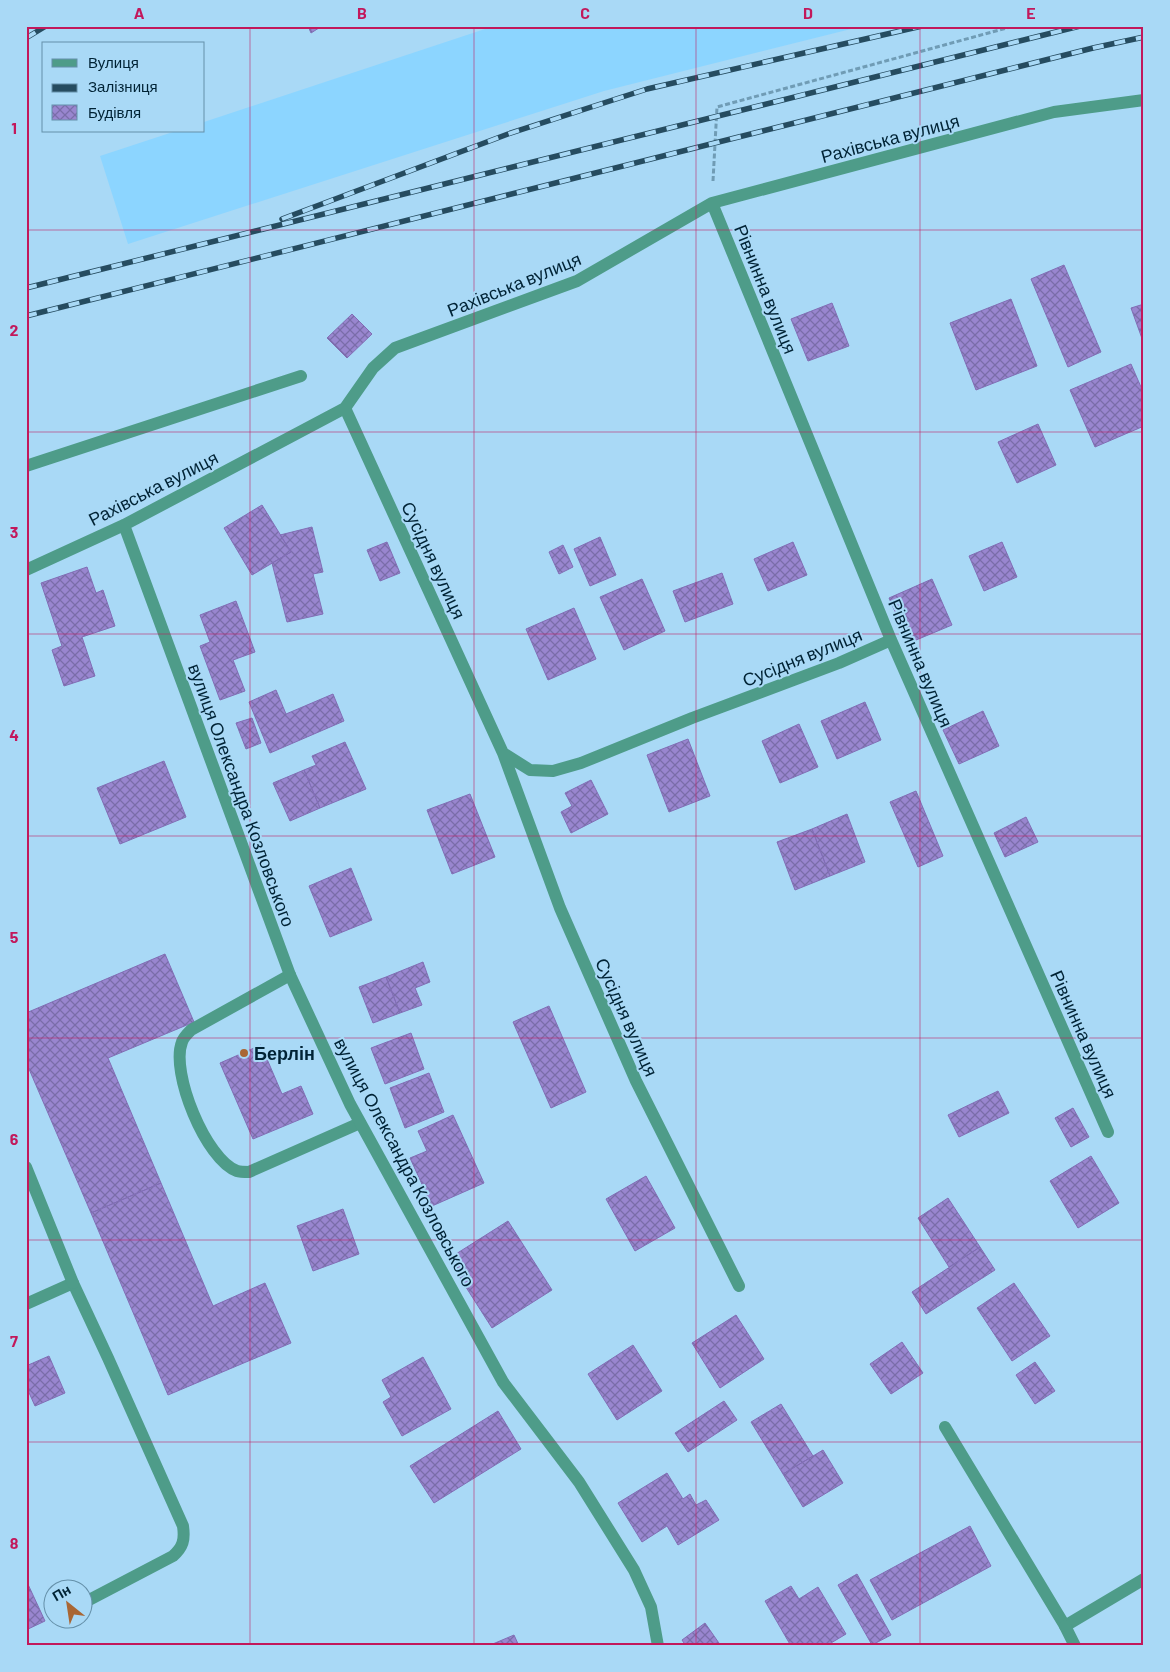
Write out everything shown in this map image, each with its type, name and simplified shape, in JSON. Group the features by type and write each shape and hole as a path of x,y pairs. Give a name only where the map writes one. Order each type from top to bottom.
{"street":[{"name":"Рахівська вулиця","path":"26,570 124,524 345,408 373,368 395,348 577,281 712,203 1054,112 1144,100"},
{"name":"Рівнинна вулиця","path":"712,203 891,640 1108,1132"},
{"path":"26,466 301,376"},
{"name":"Сусідня вулиця","path":"345,408 503,753 560,908 636,1080 739,1286"},
{"name":"вулиця Олександра Козловського","path":"124,524 290,975 360,1123 503,1382 579,1482 634,1570 651,1608 658,1646"},
{"name":"Сусідня вулиця","path":"503,753 530,770 553,771 581,763 692,718 840,663 891,640"},
{"path":"290,975 191,1030 182,1041 179,1058 181,1079 198,1125 210,1145 223,1161 236,1171 248,1172 360,1123"},
{"path":"26,1167 73,1282 183,1526 185,1538 181,1548 173,1556 92,1598"},
{"path":"26,1304 73,1282"},
{"path":"946,1427 1065,1626 1075,1646"},
{"path":"1065,1626 1144,1579"}],"path":[{"path":"712,203 717,107 1014,26"}],"shaded area":[{"path":"494,26 863,26 604,91 128,244 100,156 173,132 205,132 205,122"}],"building":[{"path":"308,26 322,26 311,33"},
{"path":"1064,265 1101,352 1068,367 1031,279"},
{"path":"1011,299 1037,366 976,390 950,323"},
{"path":"832,303 849,346 808,361 791,319"},
{"path":"1144,304 1144,344 1131,308"},
{"path":"352,314 372,334 347,358 327,338"},
{"path":"1131,364 1144,394 1144,426 1095,447 1070,390"},
{"path":"1038,424 1056,465 1017,483 998,442"},
{"path":"262,505 291,552 252,575 224,528"},
{"path":"312,527 323,572 313,574 323,614 287,622 272,563 291,552 280,535"},
{"path":"600,537 616,575 590,586 574,549"},
{"path":"387,542 400,573 380,581 367,550"},
{"path":"793,542 807,575 768,591 754,559"},
{"path":"1002,542 1017,577 984,591 969,556"},
{"path":"563,545 573,567 559,574 549,552"},
{"path":"87,567 96,593 103,590 115,626 82,637 95,676 64,686 52,650 62,646 41,583"},
{"path":"722,573 733,604 685,622 673,591"},
{"path":"642,579 665,631 624,650 600,597"},
{"path":"932,579 952,625 909,643 889,598"},
{"path":"236,601 255,652 233,660 245,691 220,700 200,646 210,642 200,615"},
{"path":"574,608 596,659 548,680 526,629"},
{"path":"276,690 286,714 333,694 344,721 270,753 249,702"},
{"path":"865,702 881,740 837,759 821,721"},
{"path":"983,711 999,746 959,764 943,730"},
{"path":"252,718 261,743 246,749 236,723"},
{"path":"799,724 818,767 780,783 762,741"},
{"path":"688,739 710,796 669,812 647,755"},
{"path":"345,742 366,789 320,808 304,770 316,765 312,756"},
{"path":"164,761 186,817 120,844 97,788"},
{"path":"304,770 320,808 290,821 273,783"},
{"path":"591,780 608,814 571,833 561,812 572,806 565,793"},
{"path":"916,791 943,856 918,867 890,802"},
{"path":"470,794 495,857 452,874 427,810"},
{"path":"847,814 865,862 830,876 812,829"},
{"path":"1026,817 1038,842 1005,857 994,833"},
{"path":"812,829 830,876 795,890 777,842"},
{"path":"351,868 372,920 330,937 309,886"},
{"path":"165,954 194,1022 108,1058 161,1183 91,1213 26,1062 26,1013"},
{"path":"423,962 430,982 415,988 422,1005 400,1013 386,977"},
{"path":"386,977 400,1013 373,1023 359,987"},
{"path":"549,1006 586,1092 551,1108 513,1022"},
{"path":"411,1033 424,1069 385,1084 371,1048"},
{"path":"261,1045 282,1094 301,1086 313,1114 253,1139 220,1063"},
{"path":"429,1073 444,1112 405,1128 390,1088"},
{"path":"998,1091 1009,1113 959,1137 948,1115"},
{"path":"1073,1108 1089,1137 1071,1147 1055,1118"},
{"path":"453,1115 484,1183 432,1206 410,1158 427,1151 418,1131"},
{"path":"1091,1156 1119,1203 1078,1228 1050,1181"},
{"path":"646,1176 675,1228 635,1251 606,1199"},
{"path":"161,1183 213,1306 265,1283 291,1343 168,1395 91,1213"},
{"path":"948,1198 980,1247 949,1267 918,1218"},
{"path":"343,1209 359,1254 313,1271 297,1226"},
{"path":"508,1221 552,1290 492,1328 448,1259"},
{"path":"980,1247 995,1270 926,1314 912,1292"},
{"path":"1014,1283 1050,1336 1012,1361 977,1308"},
{"path":"736,1315 764,1359 720,1388 692,1343"},
{"path":"902,1342 923,1373 891,1394 870,1364"},
{"path":"633,1345 662,1391 617,1420 588,1374"},
{"path":"49,1356 65,1393 35,1406 26,1386 26,1366"},
{"path":"423,1357 451,1409 402,1436 383,1402 391,1397 382,1380"},
{"path":"1035,1362 1055,1391 1035,1404 1016,1375"},
{"path":"724,1401 737,1420 688,1452 675,1433"},
{"path":"781,1404 813,1456 783,1474 751,1422"},
{"path":"498,1411 521,1449 434,1503 410,1466"},
{"path":"823,1450 843,1483 803,1507 783,1474"},
{"path":"667,1473 683,1499 690,1494 696,1505 706,1500 719,1520 678,1545 667,1526 642,1542 618,1503"},
{"path":"970,1526 991,1566 892,1620 870,1580"},
{"path":"857,1574 891,1635 872,1645 838,1585"},
{"path":"26,1580 42,1615 42,1622 26,1630"},
{"path":"791,1586 799,1599 818,1587 846,1634 826,1646 791,1646 765,1601"},
{"path":"705,1623 721,1646 686,1646 682,1640"},
{"path":"514,1635 519,1646 488,1646"}],"railway":[{"path":"26,38 46,26"},
{"path":"282,219 508,134 647,89 922,26"},
{"path":"26,288 1080,26"},
{"path":"26,316 1093,48 1144,37"}],"place":[{"name":"Берлін","path":"244,1053"}]}
